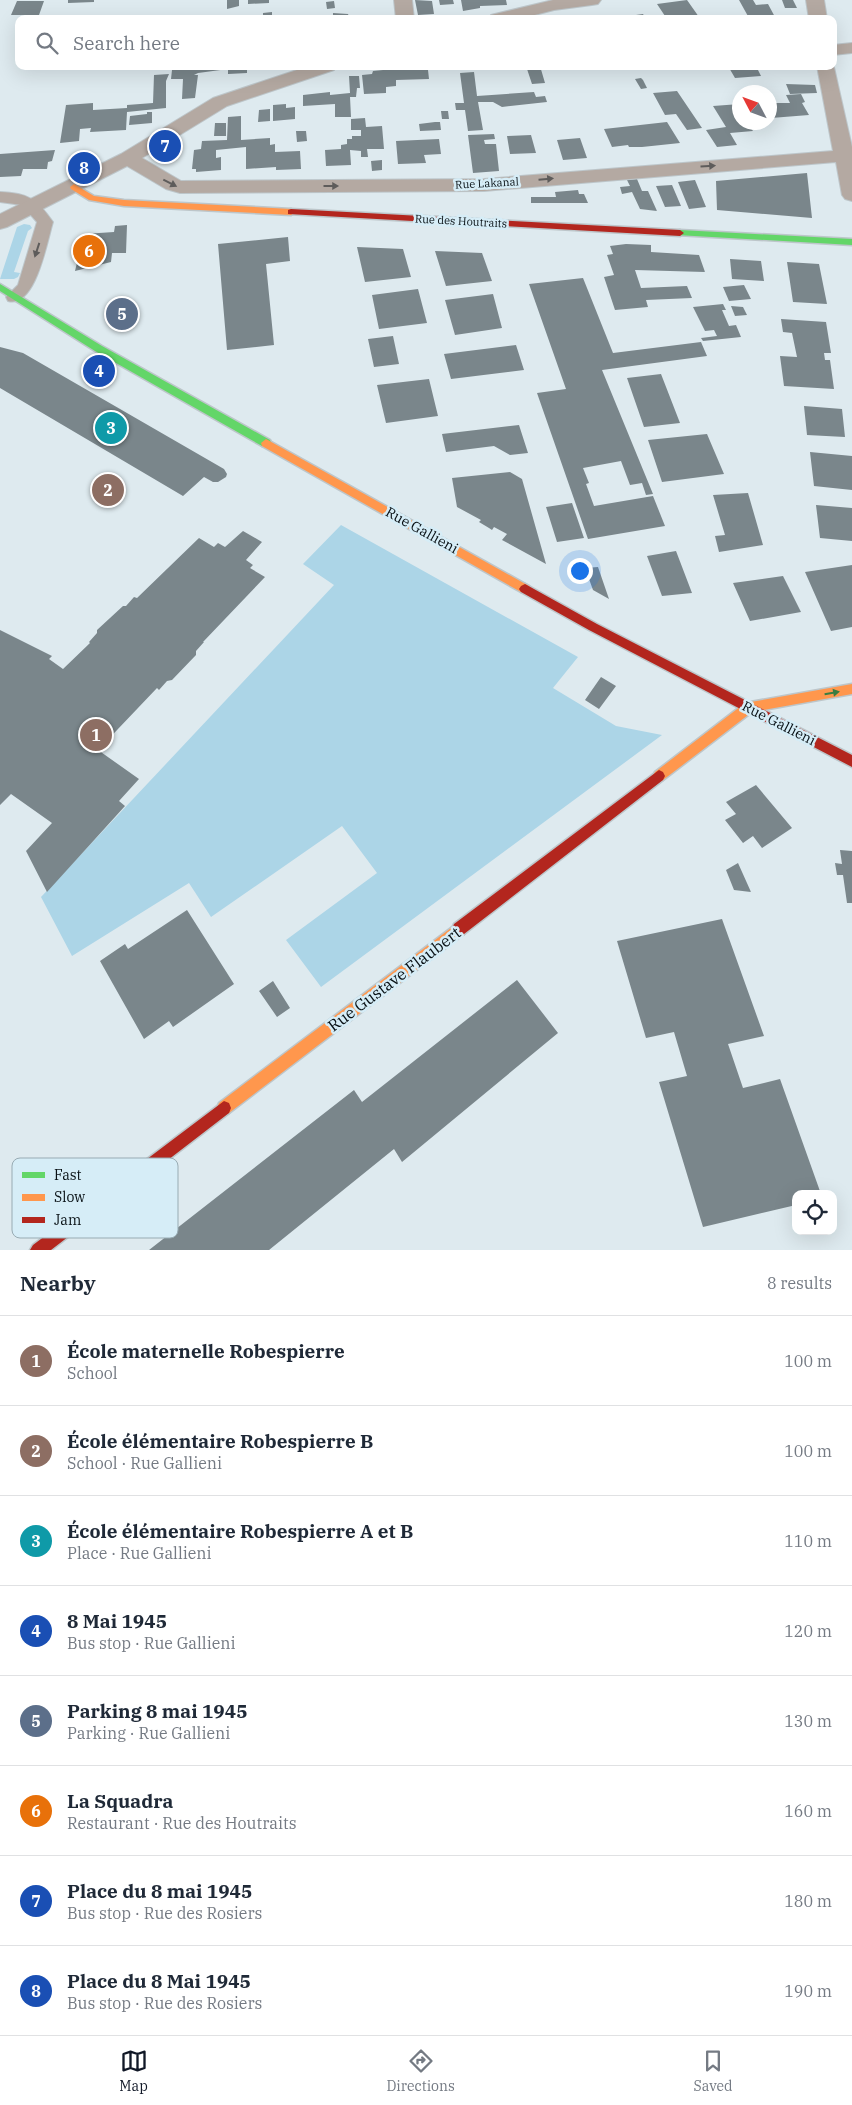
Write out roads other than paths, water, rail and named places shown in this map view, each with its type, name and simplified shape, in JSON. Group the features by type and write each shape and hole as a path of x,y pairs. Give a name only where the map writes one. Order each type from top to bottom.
{"street":[{"path":"403,0 405,15"},
{"path":"514,15 554,5 592,0"},
{"path":"815,0 817,15"},
{"path":"837,50 852,48"},
{"path":"0,222 74,187 128,158 220,102 316,70"},
{"path":"827,70 848,155 852,195"},
{"name":"Rue Lakanal","path":"128,158 173,185 190,187 484,185 848,155"},
{"name":"Rue des Houtraits","path":"74,187 92,198 124,203 386,218 643,229 852,242"},
{"name":"Rue Gallieni","path":"5,295 593,627 852,761"},
{"path":"749,707 852,690"},
{"name":"Rue Gustave Flaubert","path":"158,1158 749,707"},
{"name":"Rue Gustave Flaubert","path":"38,1250 54,1238"}],"lane":[{"path":"0,197 21,197 34,206 46,222 25,287 5,295"}],"place":[{"name":"Place du 8 mai 1945","path":"165,146"},
{"name":"Place du 8 Mai 1945","path":"84,168"},
{"name":"La Squadra","path":"89,251"},
{"name":"Parking 8 mai 1945","path":"122,314"},
{"name":"8 Mai 1945","path":"99,371"},
{"name":"École élémentaire Robespierre A et B","path":"111,428"},
{"name":"École élémentaire Robespierre B","path":"108,490"},
{"name":"École maternelle Robespierre","path":"96,735"}]}
